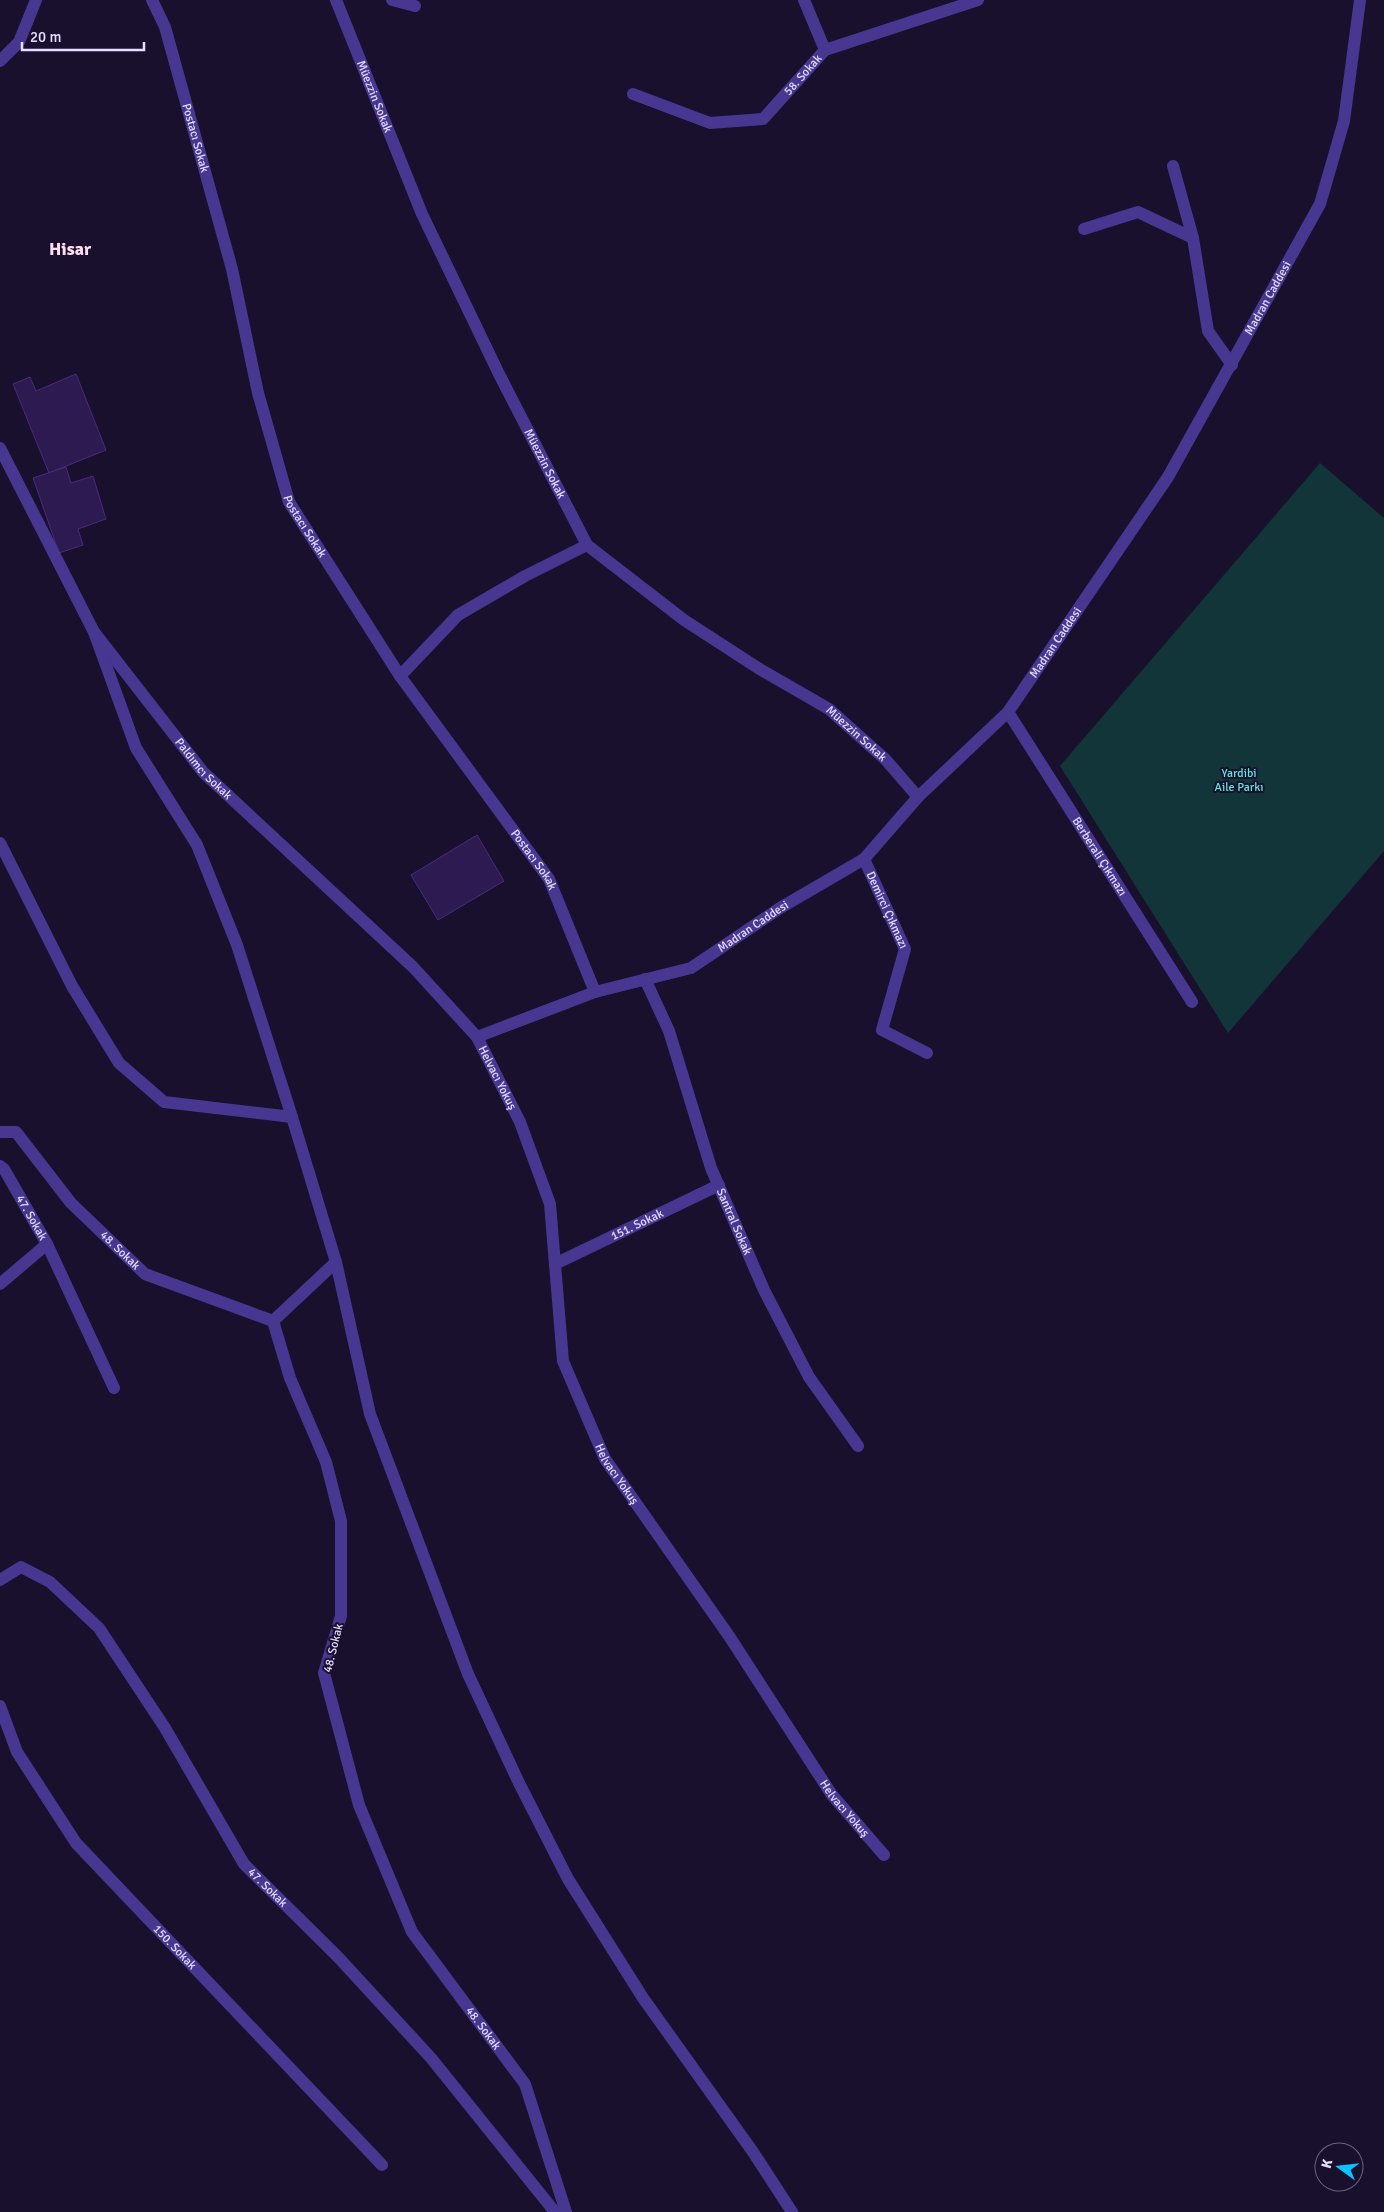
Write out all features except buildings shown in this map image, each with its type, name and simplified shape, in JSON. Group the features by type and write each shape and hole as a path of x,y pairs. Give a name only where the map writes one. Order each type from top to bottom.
{"street":[{"path":"0,61 19,42 36,0"},
{"name":"Postacı Sokak","path":"152,0 165,27 232,269 258,392 289,502 400,676 549,879 595,992"},
{"name":"Müezzin Sokak","path":"336,0 422,214 499,374 587,545 684,620 758,668 829,709 886,760 918,797"},
{"path":"392,0 415,6"},
{"path":"804,0 825,50"},
{"name":"58. Sokak","path":"633,94 710,123 762,119 825,50 978,0"},
{"name":"Madran Caddesi","path":"477,1037 595,992 691,968 780,908 864,859 918,797 1008,712 1168,477 1320,204 1344,121 1360,0"},
{"path":"1173,166 1193,238 1208,331 1232,365"},
{"path":"1084,229 1138,212 1193,238"},
{"name":"Paldımcı Sokak","path":"0,448 94,632 203,772 412,967 477,1037"},
{"path":"400,676 458,615 525,576 587,545"},
{"path":"94,632 136,748 197,845 237,945 336,1262 370,1414 468,1674 518,1783 568,1879 642,1998 753,2152 792,2212"},
{"name":"Berberali Çıkmazı","path":"1008,712 1192,1002"},
{"path":"0,843 72,986 119,1063 164,1102 292,1117"},
{"name":"Demirci Çıkmazı","path":"864,859 905,949 882,1030 927,1052"},
{"name":"Santral Sokak","path":"646,979 669,1031 712,1168 764,1290 809,1376 858,1446"},
{"name":"Helvacı Yokuş","path":"477,1037 520,1122 550,1204 563,1361 604,1459 729,1636 832,1795 884,1855"},
{"name":"48. Sokak","path":"0,1132 16,1132 71,1203 145,1274 273,1321 290,1378 326,1462 341,1521 341,1616 324,1673 359,1805 412,1932 526,2084 566,2212"},
{"name":"47. Sokak","path":"0,1166 4,1169 47,1244 0,1284"},
{"name":"151. Sokak","path":"555,1264 719,1185"},
{"path":"47,1244 114,1388"},
{"path":"273,1321 336,1262"},
{"name":"47. Sokak","path":"0,1580 21,1567 50,1582 99,1628 165,1728 244,1864 338,1957 432,2058 555,2212"},
{"name":"150. Sokak","path":"0,1706 17,1752 76,1843 382,2165"}],"green space":[{"name":"Yardibi Aile Parkı","path":"1320,463 1384,518 1384,851 1228,1033 1060,766"}],"district":[{"name":"Hisar","path":"70,249"}]}
